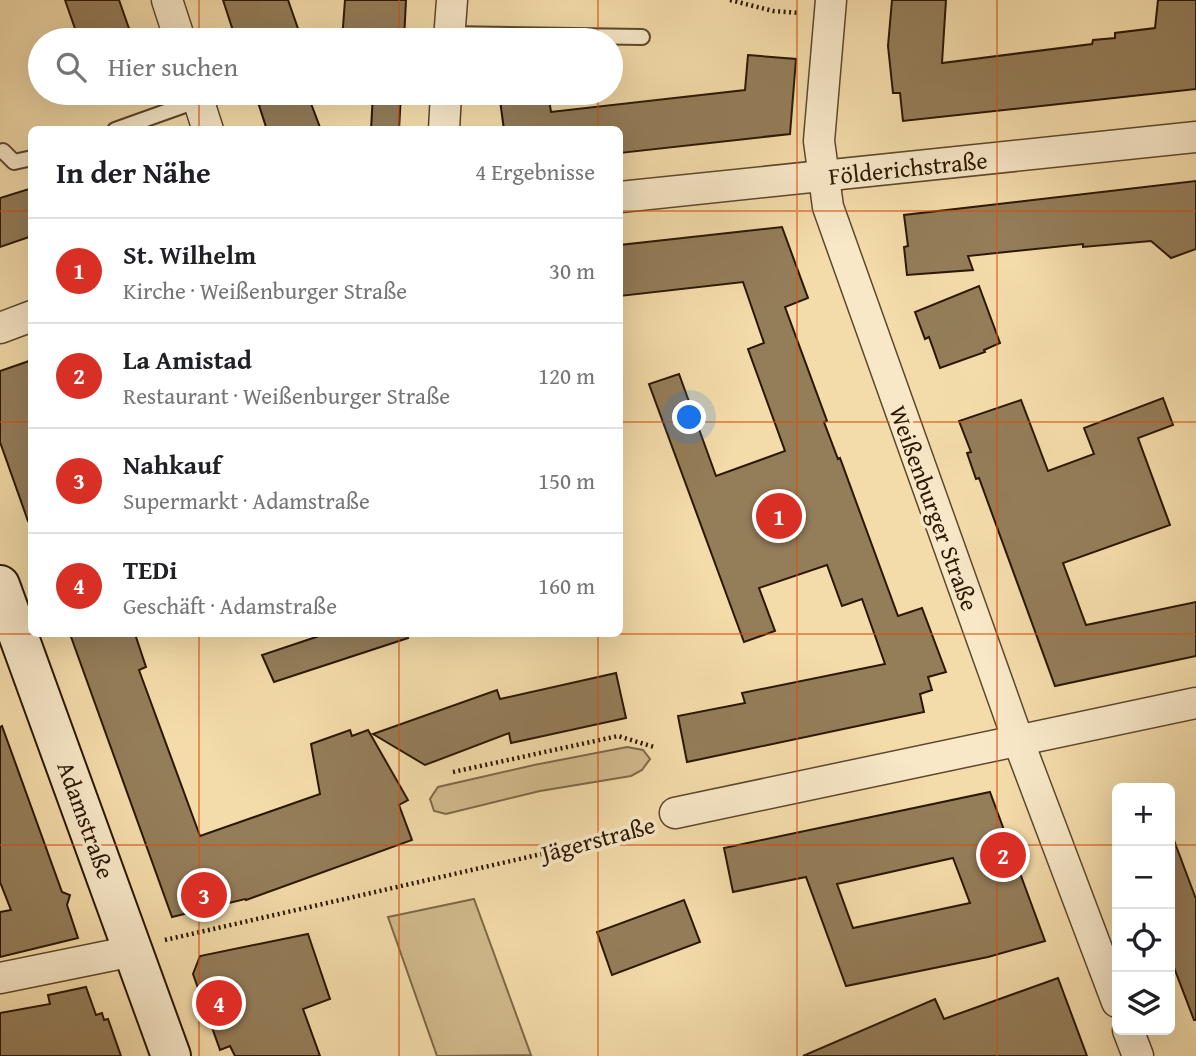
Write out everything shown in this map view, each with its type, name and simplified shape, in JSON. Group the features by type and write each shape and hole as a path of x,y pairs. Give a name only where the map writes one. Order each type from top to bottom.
{"street":[{"path":"167,0 176,28"},
{"path":"450,28 452,0"},
{"name":"Weißenburger Straße","path":"819,7 819,141 828,207 1018,740 1112,989"},
{"path":"200,105 207,126"},
{"path":"444,126 445,105"},
{"name":"Földerichstraße","path":"623,197 1196,137"},
{"path":"0,328 28,318"},
{"name":"Adamstraße","path":"0,585 171,1056"},
{"name":"Jägerstraße","path":"675,813 1196,703"},
{"path":"0,978 133,951"},
{"path":"1130,1035 1138,1056"}],"lane":[{"path":"623,37 642,37"},
{"path":"125,126 178,105"},
{"path":"3,150 14,162 28,159"}],"path":[{"path":"730,0 773,11 819,7"},
{"path":"453,772 618,736 654,747"},
{"name":"Jägerstraße","path":"133,951 169,939 656,828 675,813"}],"shaded area":[{"path":"627,747 643,750 650,759 642,770 631,776 540,791 446,814 434,811 430,799 438,787"},
{"path":"474,899 531,1055 437,1056 388,917"}],"building":[{"path":"65,0 119,0 129,28 75,28"},
{"path":"223,0 288,0 298,28 232,28"},
{"path":"345,0 406,0 405,28 343,28"},
{"path":"892,0 946,0 942,63 1092,44 1093,40 1115,38 1115,33 1155,28 1158,0 1196,0 1196,89 903,121 900,93 893,93 888,46"},
{"path":"748,55 796,59 790,134 623,153 623,126 503,126 501,105 550,105 551,112 745,90"},
{"path":"259,105 312,105 319,126 266,126"},
{"path":"372,105 400,105 399,126 371,126"},
{"path":"1196,181 1196,249 1171,258 1151,241 1083,247 1083,244 968,256 973,270 907,275 904,247 908,246 904,215"},
{"path":"28,189 28,237 0,247 0,198"},
{"path":"782,227 808,298 785,307 827,421 824,422 838,459 840,458 898,616 922,608 946,672 928,677 932,690 920,694 924,712 687,762 678,716 745,703 742,693 885,664 862,599 842,606 827,565 759,588 775,631 744,642 649,384 679,374 716,476 785,451 748,349 764,343 743,282 623,296 623,245"},
{"path":"979,286 1000,343 984,350 985,352 940,368 929,337 925,339 915,312"},
{"path":"28,361 28,521 0,442 0,371"},
{"path":"1163,398 1173,425 1138,438 1170,525 1063,563 1086,625 1196,602 1196,656 1055,686 979,478 976,479 967,453 971,452 959,421 1021,400 1048,471 1094,454 1084,428"},
{"path":"71,637 136,637 146,667 139,670 200,836 320,794 311,744 350,730 352,736 368,730 408,800 399,805 412,840 246,900 172,917"},
{"path":"316,637 408,638 274,682 262,655"},
{"path":"616,673 626,718 511,743 509,733 425,765 373,734 497,690 500,699"},
{"path":"2,726 62,892 70,895 67,905 78,938 0,957 0,912 11,910 0,882"},
{"path":"990,792 1045,941 988,957 846,986 806,877 733,892 724,848","holes":["953,858 970,903 853,928 837,884"]},
{"path":"1175,843 1196,899 1194,1020 1175,970"},
{"path":"684,900 700,942 612,975 597,932"},
{"path":"308,934 330,999 303,1009 320,1056 235,1056 230,1046 220,1050 193,974 200,956"},
{"path":"1058,978 1087,1056 803,1056 935,999 944,1019"},
{"path":"86,987 96,1015 102,1013 104,1020 108,1019 121,1056 0,1056 0,1013 50,1004 48,995"}],"place":[{"name":"St. Wilhelm","path":"779,516"},
{"name":"La Amistad","path":"1003,855"},
{"name":"Nahkauf","path":"204,895"},
{"name":"TEDi","path":"219,1003"}]}
